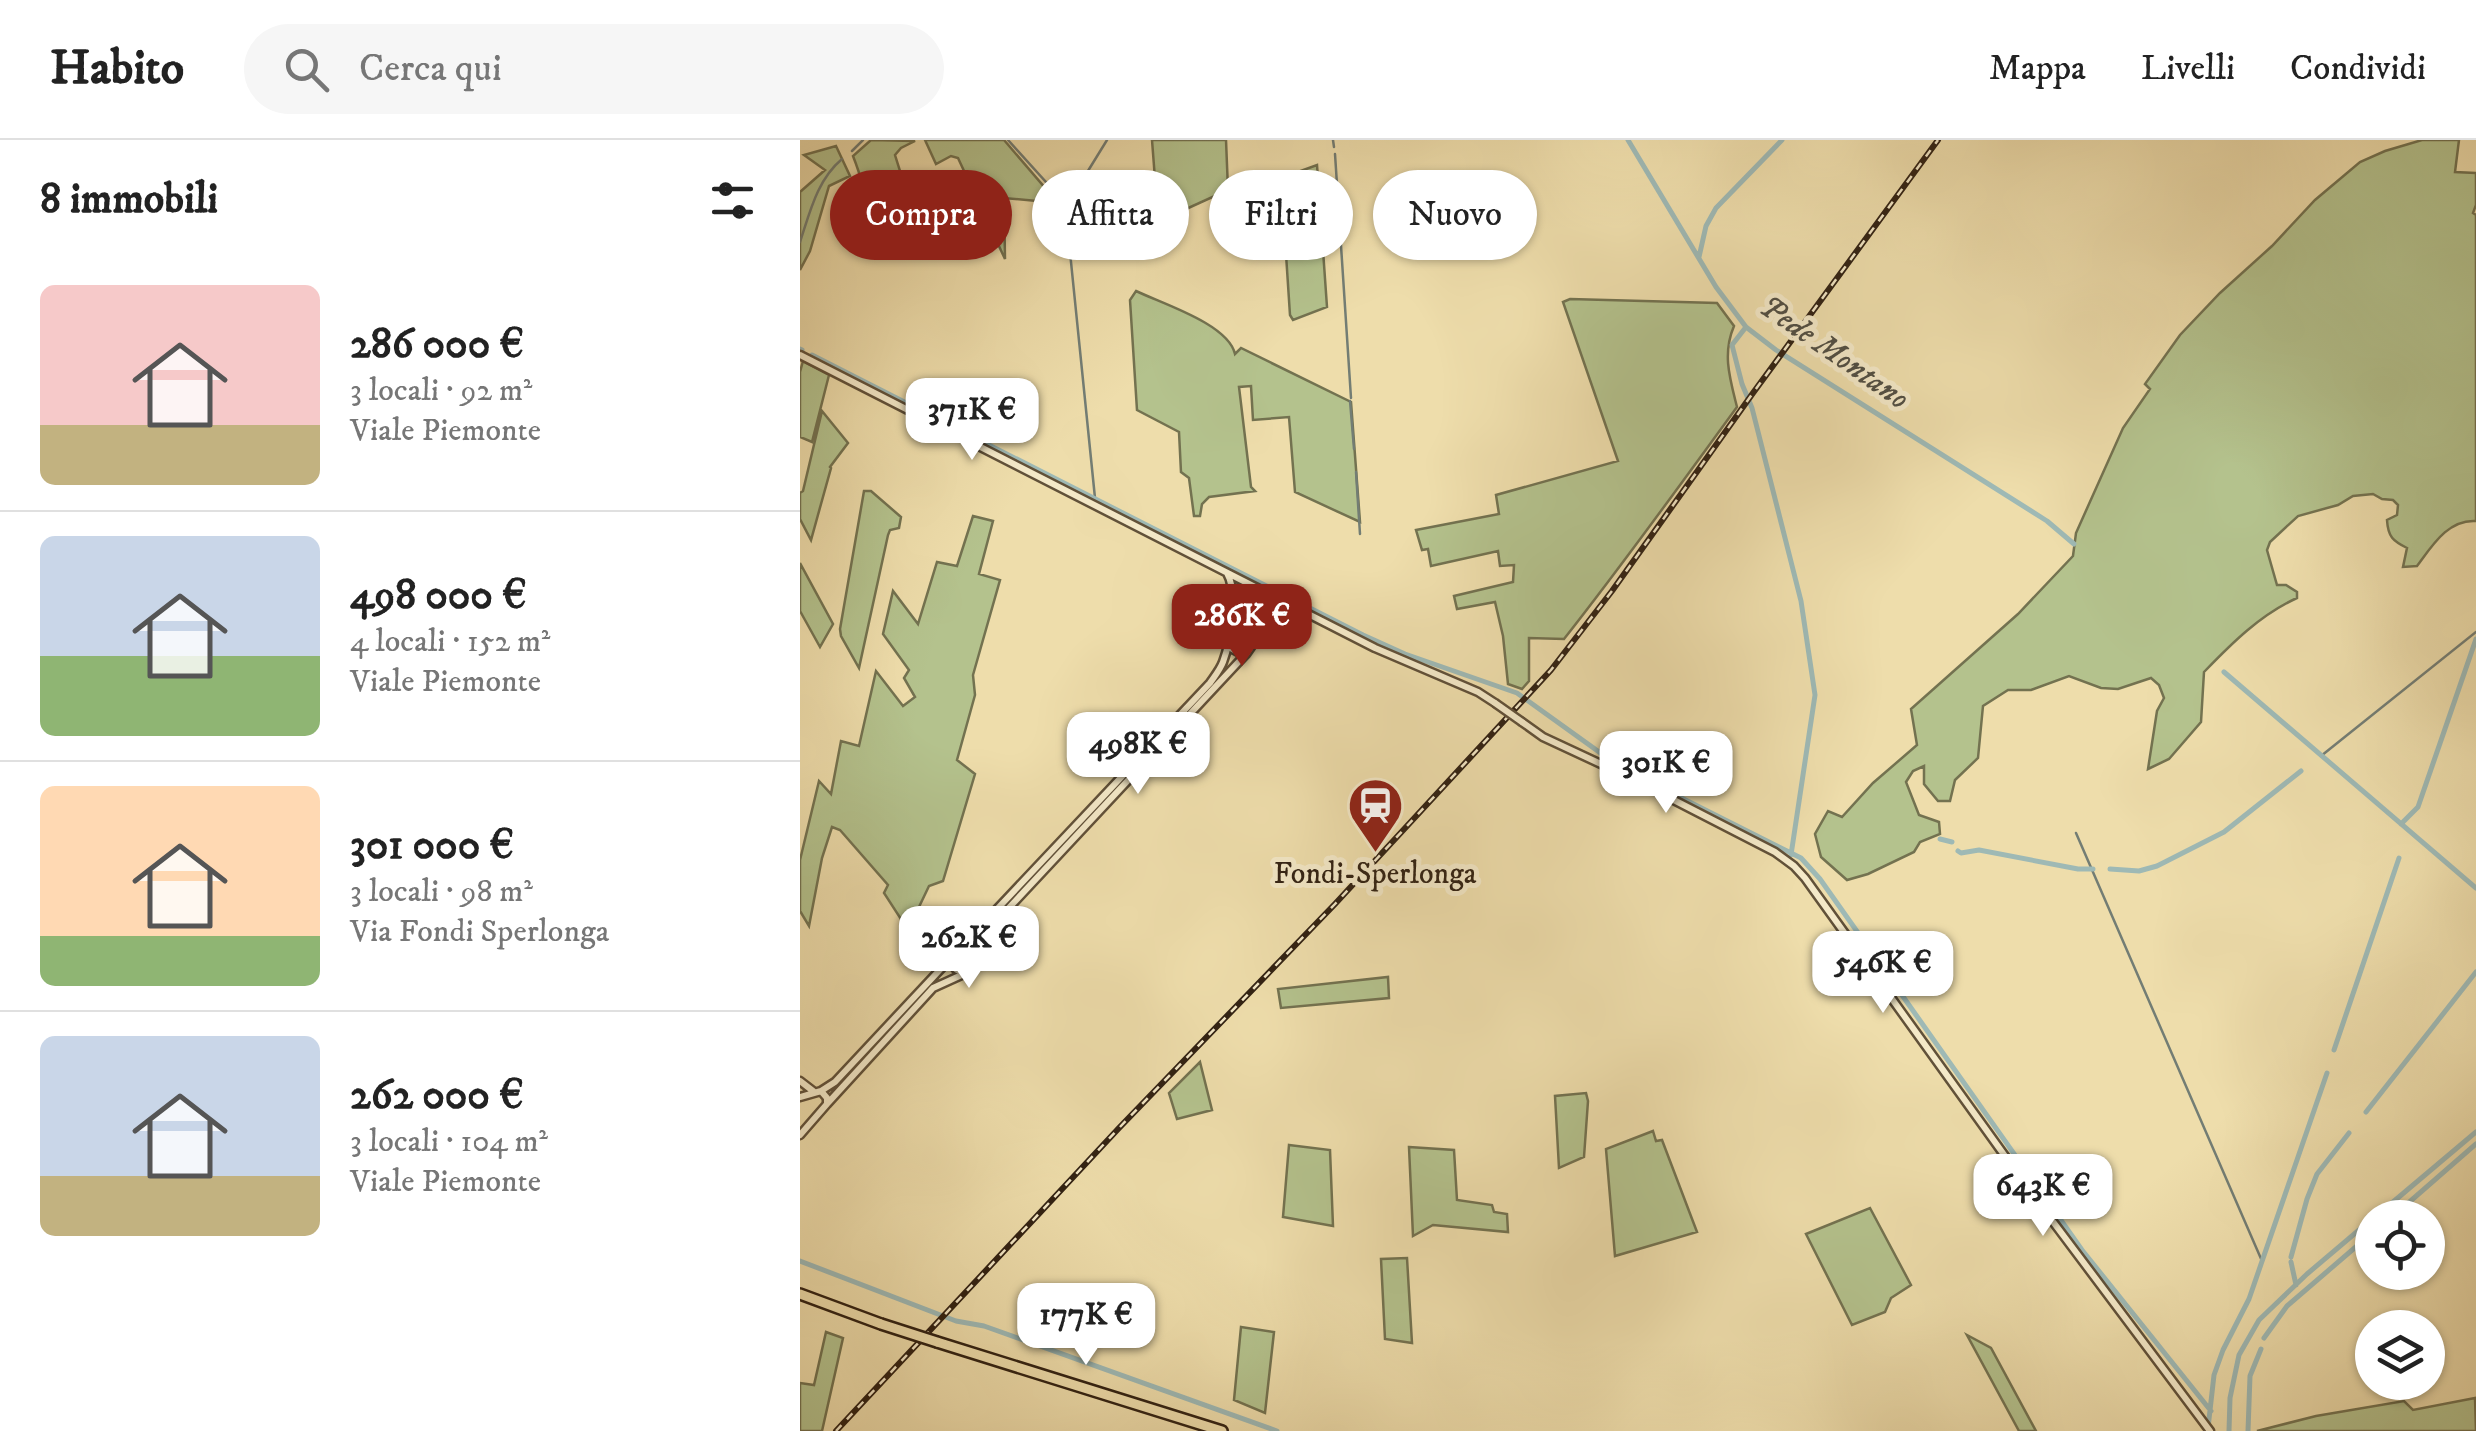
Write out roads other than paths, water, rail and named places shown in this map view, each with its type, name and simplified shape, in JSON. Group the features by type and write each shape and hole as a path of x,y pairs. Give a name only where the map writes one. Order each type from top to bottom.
{"main road":[{"path":"800,1294 881,1324 1222,1431"}],"street":[{"path":"800,355 1375,648 1478,692 1543,736 1774,852 1794,866 2058,1230 2210,1431"},
{"path":"800,1097 835,1082 1210,683 1222,664 1233,608 1232,582 1227,572"},
{"path":"1232,592 1250,584"},
{"path":"1274,596 1274,614"},
{"path":"1233,608 1239,600 1257,597 1265,605 1268,623"},
{"path":"977,954 991,927 1221,682 1274,614 1292,605"},
{"path":"1227,646 1238,652 1252,636 1260,634"},
{"path":"800,1135 933,988 973,968 977,954 964,945"},
{"path":"951,958 952,967 966,973"},
{"path":"800,1081 827,1098 827,1104"}],"waterway":[{"path":"852,151 863,140"},
{"path":"1008,140 1065,203 1095,498"},
{"path":"1089,170 1107,140"},
{"path":"1333,140 1334,147"},
{"name":"Pede Montano","path":"1628,140 1716,287 1746,327 1776,350 2047,521 2074,544"},
{"path":"1699,257 1706,226 1716,208 1782,140"},
{"path":"1335,154 1351,398"},
{"path":"800,242 820,187 842,159"},
{"path":"1746,327 1732,345 1801,601 1815,695 1791,855"},
{"path":"812,355 1363,635 1517,693 1620,767 1801,858 1820,879 2082,1250 2211,1411"},
{"path":"1350,401 1354,449"},
{"path":"1356,472 1360,534"},
{"path":"2321,756 2476,632"},
{"path":"2401,824 2418,807 2476,639"},
{"name":"Pede Montano","path":"2224,672 2476,888"},
{"path":"2110,869 2139,871 2157,866 2224,832 2301,771"},
{"path":"2076,833 2262,1261"},
{"path":"1940,839 1952,842"},
{"path":"1958,851 1979,850 2093,869"},
{"path":"2334,1050 2399,858"},
{"path":"2366,1112 2476,972"},
{"path":"2208,1428 2214,1375 2249,1299 2327,1073"},
{"path":"2395,1200 2476,1132"},
{"path":"2291,1257 2317,1174 2349,1133"},
{"path":"2412,1200 2476,1144"},
{"path":"2229,1431 2230,1398 2239,1355 2259,1320 2355,1233"},
{"path":"2264,1338 2287,1306 2355,1248"},
{"path":"800,1261 956,1321 984,1326 1277,1431"},
{"path":"2291,1262 2296,1285"},
{"path":"2248,1431 2250,1376 2261,1349"}],"railway":[{"path":"836,1431 1551,670 1938,140"}],"place":[{"name":"Fondi-Sperlonga","path":"1375,855"}]}
